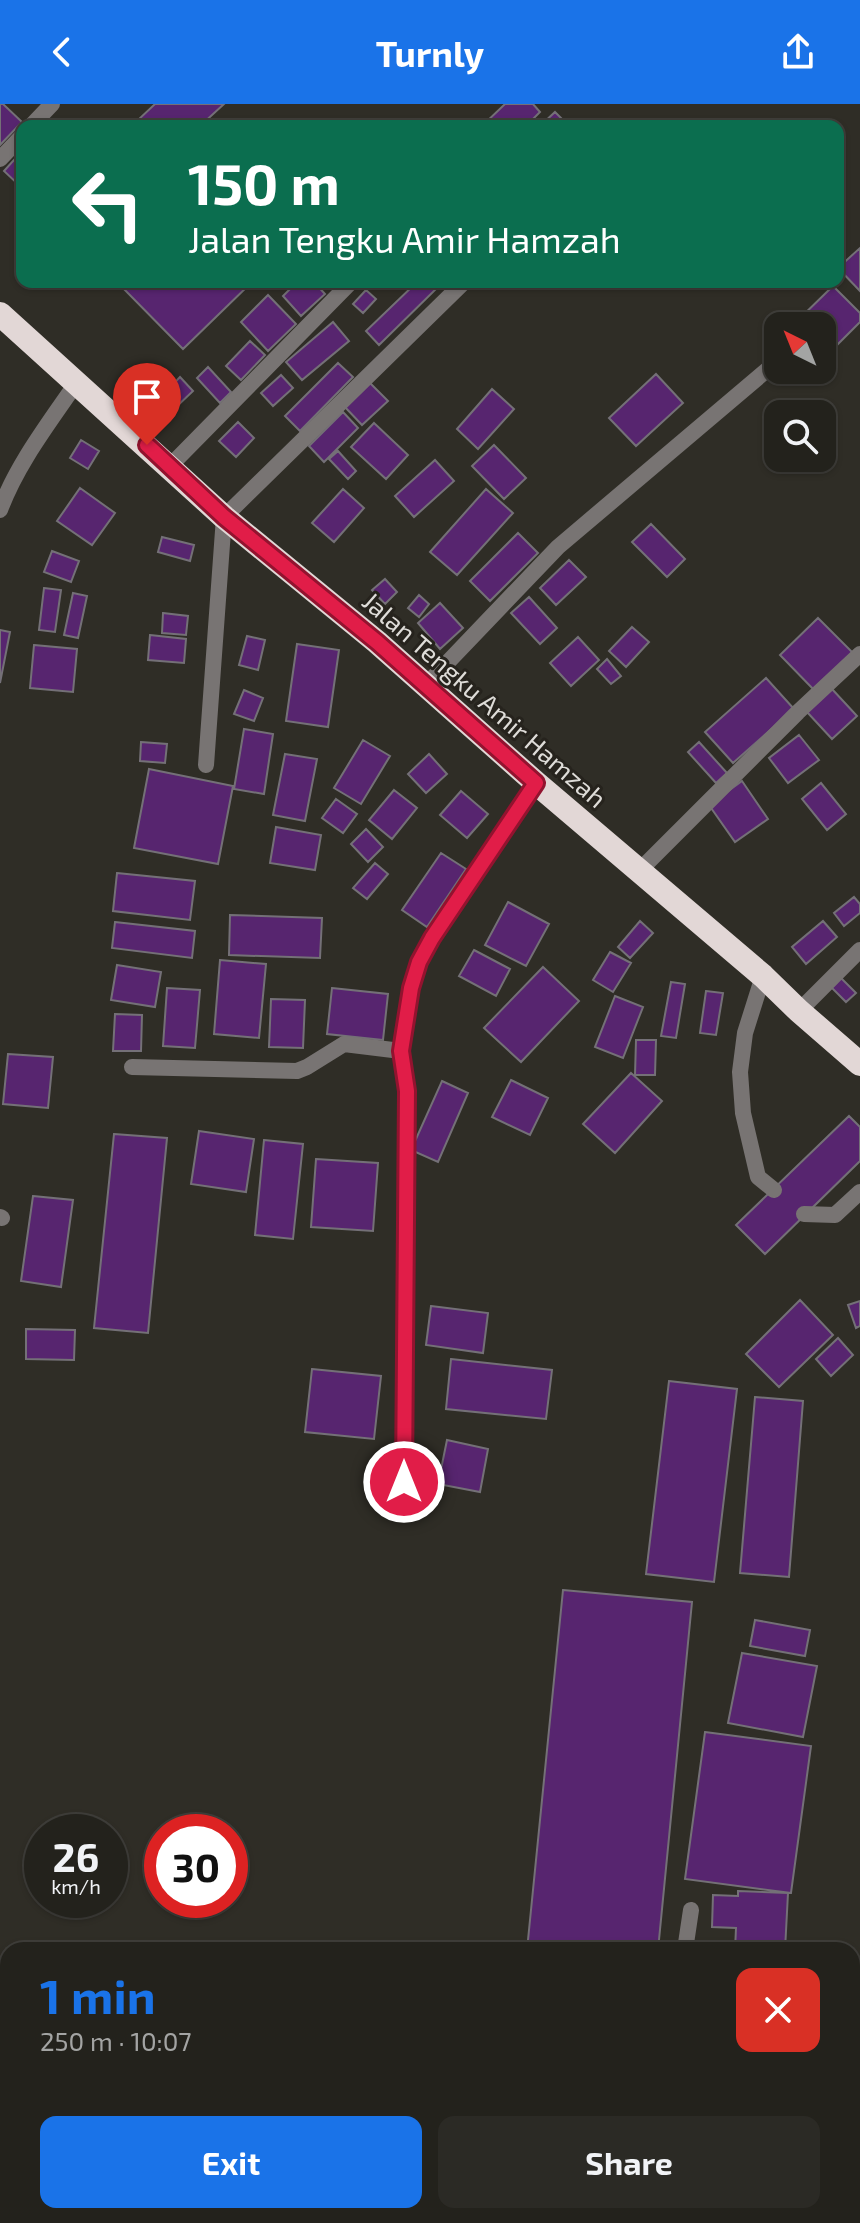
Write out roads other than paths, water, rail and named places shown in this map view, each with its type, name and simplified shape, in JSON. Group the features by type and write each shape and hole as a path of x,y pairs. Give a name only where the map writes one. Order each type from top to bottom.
{"highway":[{"name":"Jalan Tengku Amir Hamzah","path":"0,314 224,517 377,642 536,783 763,976 860,1064"}],"street":[{"path":"37,120 52,104"},
{"path":"0,159 16,142"},
{"path":"170,466 345,288"},
{"path":"206,765 224,517 458,288"},
{"path":"426,685 558,547 764,372"},
{"path":"0,510 21,465 77,382"},
{"path":"640,870 860,654"},
{"path":"404,1482 407,1091 401,1051 411,988 419,962 432,938 536,783"},
{"path":"799,1011 860,950"},
{"path":"763,976 745,1033 740,1072 743,1113 758,1177 774,1190"},
{"path":"132,1067 297,1071 344,1044 401,1051"},
{"path":"804,1214 835,1215 860,1192"},
{"path":"686,1942 691,1910"}]}
